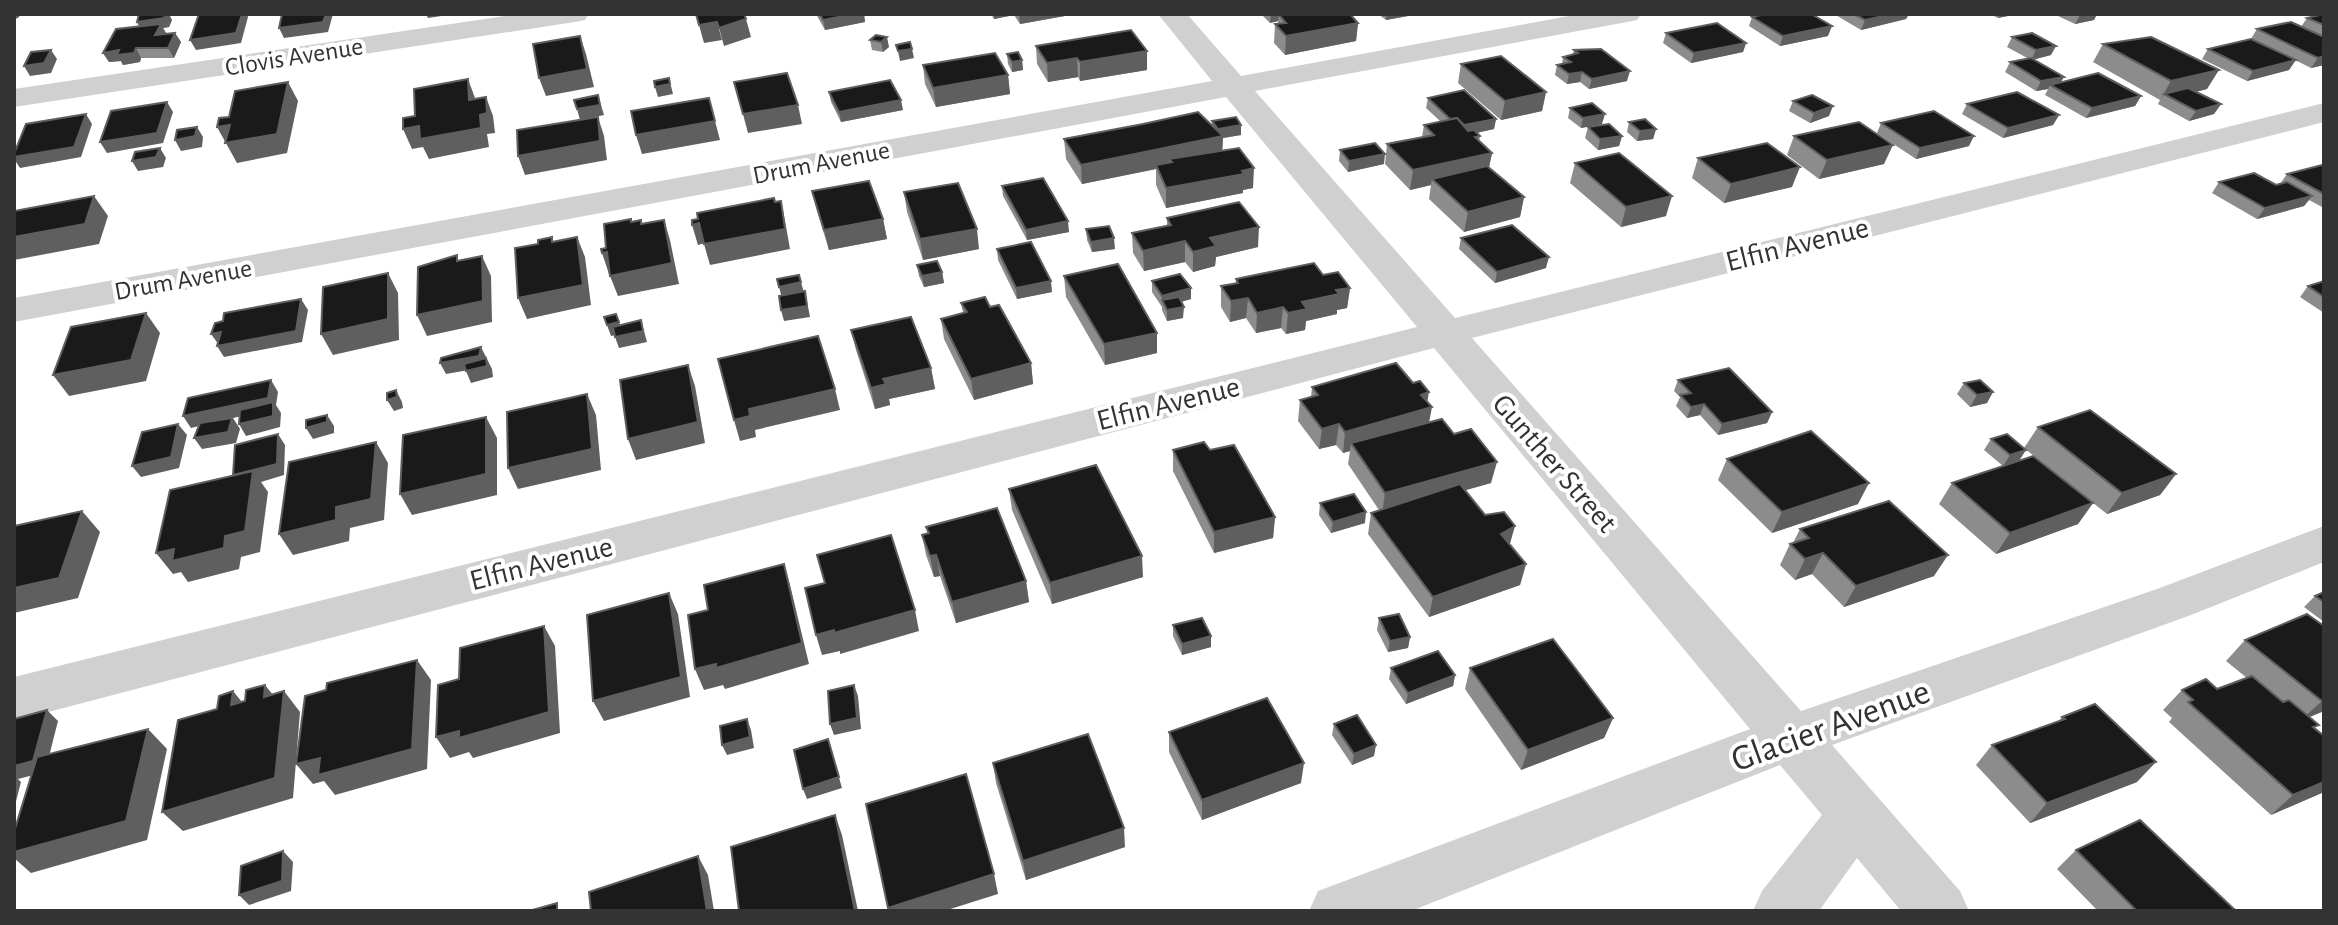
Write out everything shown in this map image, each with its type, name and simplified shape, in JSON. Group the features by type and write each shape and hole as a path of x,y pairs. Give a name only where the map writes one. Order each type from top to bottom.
{"street":[{"name":"Clovis Avenue","path":"14,98 575,14"},
{"name":"Gunther Street","path":"1172,14 1939,911"},
{"name":"Drum Avenue","path":"14,310 1627,14"},
{"name":"Elfin Avenue","path":"14,699 1442,333 2324,112"},
{"name":"Glacier Avenue","path":"1339,911 1791,737 2174,602 2324,543"},
{"path":"1783,911 1857,813"}],"building":[{"path":"139,14 165,14 164,18 137,22"},
{"path":"199,14 242,14 236,33 190,40"},
{"path":"282,14 326,14 323,22 279,28"},
{"path":"696,14 744,14 746,19 719,28 717,22 699,25"},
{"path":"820,14 854,14 823,20"},
{"path":"1350,14 1358,23 1286,36 1275,24 1286,23 1279,15"},
{"path":"1811,14 1832,26 1783,36 1752,17"},
{"path":"1854,14 1892,14 1865,20"},
{"path":"2324,14 2324,25 2307,18"},
{"path":"2291,22 2324,37 2324,56 2318,58 2257,29"},
{"path":"1717,23 1746,43 1694,53 1666,33"},
{"path":"161,24 155,35 175,33 168,48 136,48 134,53 117,55 119,50 103,53 116,29"},
{"path":"1131,30 1147,51 1080,62 1077,58 1047,63 1036,46"},
{"path":"2032,33 2056,46 2036,50 2012,37"},
{"path":"876,35 887,37 881,42 870,40"},
{"path":"580,36 587,69 539,78 533,44"},
{"path":"2151,37 2219,70 2171,81 2103,44"},
{"path":"2251,39 2296,60 2253,71 2208,49"},
{"path":"910,42 912,49 898,51 896,45"},
{"path":"1601,49 1630,71 1592,79 1582,72 1569,74 1557,65 1571,62 1563,57 1578,53 1574,50"},
{"path":"51,50 44,63 24,66 31,52"},
{"path":"1018,52 1022,60 1012,62 1007,54"},
{"path":"995,53 1008,75 933,88 923,65"},
{"path":"1501,56 1546,92 1505,101 1461,64"},
{"path":"2031,58 2064,77 2041,81 2010,62"},
{"path":"787,73 798,105 743,114 734,82"},
{"path":"2098,73 2141,96 2092,108 2050,85"},
{"path":"669,78 670,84 655,87 654,81"},
{"path":"468,79 469,100 486,97 487,113 480,115 481,128 420,139 419,126 403,129 403,118 415,116 414,89"},
{"path":"890,80 901,100 839,112 829,92"},
{"path":"288,82 277,134 225,143 230,125 217,127 219,118 229,117 235,91"},
{"path":"2188,88 2221,104 2196,111 2164,94"},
{"path":"1464,90 1496,119 1464,125 1457,118 1450,119 1428,98"},
{"path":"2017,92 2059,115 2008,128 1967,104"},
{"path":"598,95 600,105 577,109 574,100"},
{"path":"1812,95 1833,106 1814,113 1793,101"},
{"path":"709,98 715,121 636,135 631,111"},
{"path":"167,102 157,133 100,142 111,111"},
{"path":"1592,103 1605,114 1583,118 1570,108"},
{"path":"1934,111 1974,136 1920,148 1881,123"},
{"path":"1198,112 1223,136 1081,165 1064,139 1143,124"},
{"path":"86,114 74,147 14,157 26,124"},
{"path":"598,117 600,141 518,156 517,130"},
{"path":"1236,117 1241,125 1218,129 1212,121"},
{"path":"1457,118 1468,131 1474,130 1480,136 1475,137 1492,153 1413,170 1387,144 1434,135 1424,125"},
{"path":"1645,119 1656,129 1640,131 1629,122"},
{"path":"1859,122 1893,145 1827,160 1794,136"},
{"path":"1609,124 1622,136 1600,139 1588,127"},
{"path":"197,127 195,136 175,140 177,130"},
{"path":"1375,143 1385,154 1349,161 1340,150"},
{"path":"1767,143 1800,167 1731,184 1698,158"},
{"path":"160,148 156,157 132,161 135,152"},
{"path":"1239,148 1254,168 1242,171 1244,174 1166,188 1156,165 1172,162 1169,159"},
{"path":"1619,153 1672,196 1626,207 1575,163"},
{"path":"2322,165 2324,194 2287,174"},
{"path":"1487,166 1524,197 1468,212 1432,179"},
{"path":"2254,173 2276,185 2287,182 2312,196 2265,208 2219,182"},
{"path":"1043,178 1068,221 1026,230 1002,186"},
{"path":"869,181 883,219 824,230 812,191"},
{"path":"958,183 977,229 920,239 904,192"},
{"path":"94,196 85,224 14,237 14,211"},
{"path":"774,198 775,202 781,201 785,229 704,244 699,223 692,225 692,220 698,219 697,213"},
{"path":"1239,202 1259,227 1210,238 1216,246 1193,252 1185,241 1143,251 1132,233 1171,225 1167,218"},
{"path":"631,219 631,222 641,220 641,224 664,220 672,263 610,276 607,252 602,253 601,249 606,248 604,224"},
{"path":"1512,225 1549,257 1497,272 1461,238"},
{"path":"1109,226 1114,238 1091,242 1086,229"},
{"path":"552,237 552,242 577,237 583,285 518,298 515,248 538,244 538,240"},
{"path":"1031,242 1051,281 1016,288 997,249"},
{"path":"457,255 457,261 482,256 483,301 417,315 418,267"},
{"path":"937,261 942,272 922,276 917,265"},
{"path":"1314,263 1323,275 1338,272 1350,288 1336,290 1339,294 1302,302 1307,309 1288,313 1283,307 1257,313 1248,298 1231,301 1221,286 1238,283 1236,279"},
{"path":"1118,264 1157,333 1104,344 1064,276"},
{"path":"388,273 388,319 321,334 323,287"},
{"path":"1180,274 1191,288 1162,296 1152,281"},
{"path":"799,275 801,282 779,287 777,279"},
{"path":"2324,281 2324,297 2308,286"},
{"path":"805,291 807,306 781,310 779,296"},
{"path":"985,297 990,307 999,305 1031,363 971,379 941,319 967,312 961,303"},
{"path":"1179,297 1184,307 1167,310 1162,300"},
{"path":"301,299 296,331 217,346 221,332 211,334 215,323 223,321 224,313"},
{"path":"146,313 131,360 53,375 71,327"},
{"path":"616,314 619,322 607,325 604,317"},
{"path":"911,317 931,368 883,379 886,384 871,388 851,330"},
{"path":"641,320 643,331 615,337 613,327"},
{"path":"818,336 835,389 749,409 750,416 734,420 718,359"},
{"path":"481,347 479,356 440,363 441,358"},
{"path":"486,358 487,366 466,371 464,364"},
{"path":"1396,363 1413,383 1420,381 1429,392 1421,395 1432,407 1345,432 1339,424 1322,429 1300,400 1318,395 1312,387"},
{"path":"688,365 698,422 628,439 620,380"},
{"path":"1729,368 1772,412 1722,424 1704,404 1691,407 1680,395 1691,393 1678,380"},
{"path":"271,380 268,398 183,416 188,398"},
{"path":"1980,380 1993,392 1977,395 1964,383"},
{"path":"396,390 397,397 387,400 387,393"},
{"path":"587,394 592,449 508,468 507,412"},
{"path":"273,402 273,416 239,424 240,410"},
{"path":"2090,410 2176,474 2122,493 2038,427"},
{"path":"327,415 327,422 306,428 306,420"},
{"path":"486,417 486,474 400,494 403,435"},
{"path":"232,418 228,432 194,438 200,423"},
{"path":"1442,419 1454,434 1471,429 1497,462 1385,493 1351,443"},
{"path":"178,424 171,457 132,466 142,432"},
{"path":"1811,431 1869,483 1782,512 1727,459"},
{"path":"278,434 277,464 233,475 235,445"},
{"path":"2007,434 2026,450 2010,455 1991,439"},
{"path":"376,442 371,499 336,507 336,520 279,534 289,462"},
{"path":"1204,442 1210,450 1234,445 1275,517 1214,532 1173,450"},
{"path":"2033,456 2093,503 2010,533 1952,483"},
{"path":"1096,465 1142,556 1050,583 1009,489"},
{"path":"253,471 245,531 225,536 224,548 172,561 174,549 156,553 170,490"},
{"path":"1460,484 1485,515 1504,512 1515,526 1501,534 1526,564 1433,597 1371,513"},
{"path":"1354,494 1366,512 1333,522 1320,503"},
{"path":"1889,501 1948,555 1856,586 1823,553 1805,559 1790,544 1809,538 1800,529"},
{"path":"997,508 1026,581 952,602 936,555 930,556 922,535 929,533 926,527"},
{"path":"82,511 59,578 14,588 14,526"},
{"path":"891,535 915,610 834,633 834,630 816,635 805,588 825,583 817,555"},
{"path":"784,564 802,643 716,668 716,664 695,669 688,615 708,610 704,585"},
{"path":"2324,592 2324,602 2315,596"},
{"path":"669,593 681,677 593,701 587,615"},
{"path":"1399,614 1410,637 1390,641 1379,618"},
{"path":"2307,614 2324,626 2322,701 2245,640"},
{"path":"1202,618 1211,636 1182,644 1173,625"},
{"path":"544,626 549,712 459,738 459,731 436,737 438,685 459,679 460,648"},
{"path":"1553,639 1613,718 1528,750 1470,668"},
{"path":"1438,651 1455,675 1408,693 1391,668"},
{"path":"417,660 412,749 318,775 320,758 296,764 305,696 326,690 327,683"},
{"path":"2252,676 2283,702 2289,700 2319,725 2313,727 2324,736 2324,782 2293,795 2188,702 2193,700 2182,690 2206,679 2217,689"},
{"path":"265,685 264,697 284,691 275,778 162,812 178,720 217,709 219,696 233,691 231,705 245,701 246,690"},
{"path":"854,685 857,718 830,724 828,691"},
{"path":"1267,698 1304,763 1202,800 1169,732"},
{"path":"2095,704 2156,762 2047,803 1992,745 2065,719 2062,717"},
{"path":"47,710 33,761 14,766 14,719"},
{"path":"1357,715 1376,745 1354,754 1334,724"},
{"path":"747,719 750,737 722,745 720,726"},
{"path":"148,729 126,821 14,852 14,832 37,757"},
{"path":"1088,734 1124,828 1023,861 993,763"},
{"path":"828,739 839,777 803,789 794,750"},
{"path":"966,774 994,874 888,908 866,804"},
{"path":"835,815 855,911 739,911 731,847"},
{"path":"2140,820 2236,911 2137,911 2076,850"},
{"path":"283,851 282,881 239,895 241,866"},
{"path":"698,856 707,911 591,911 589,892"},
{"path":"557,903 557,911 529,911"}]}
